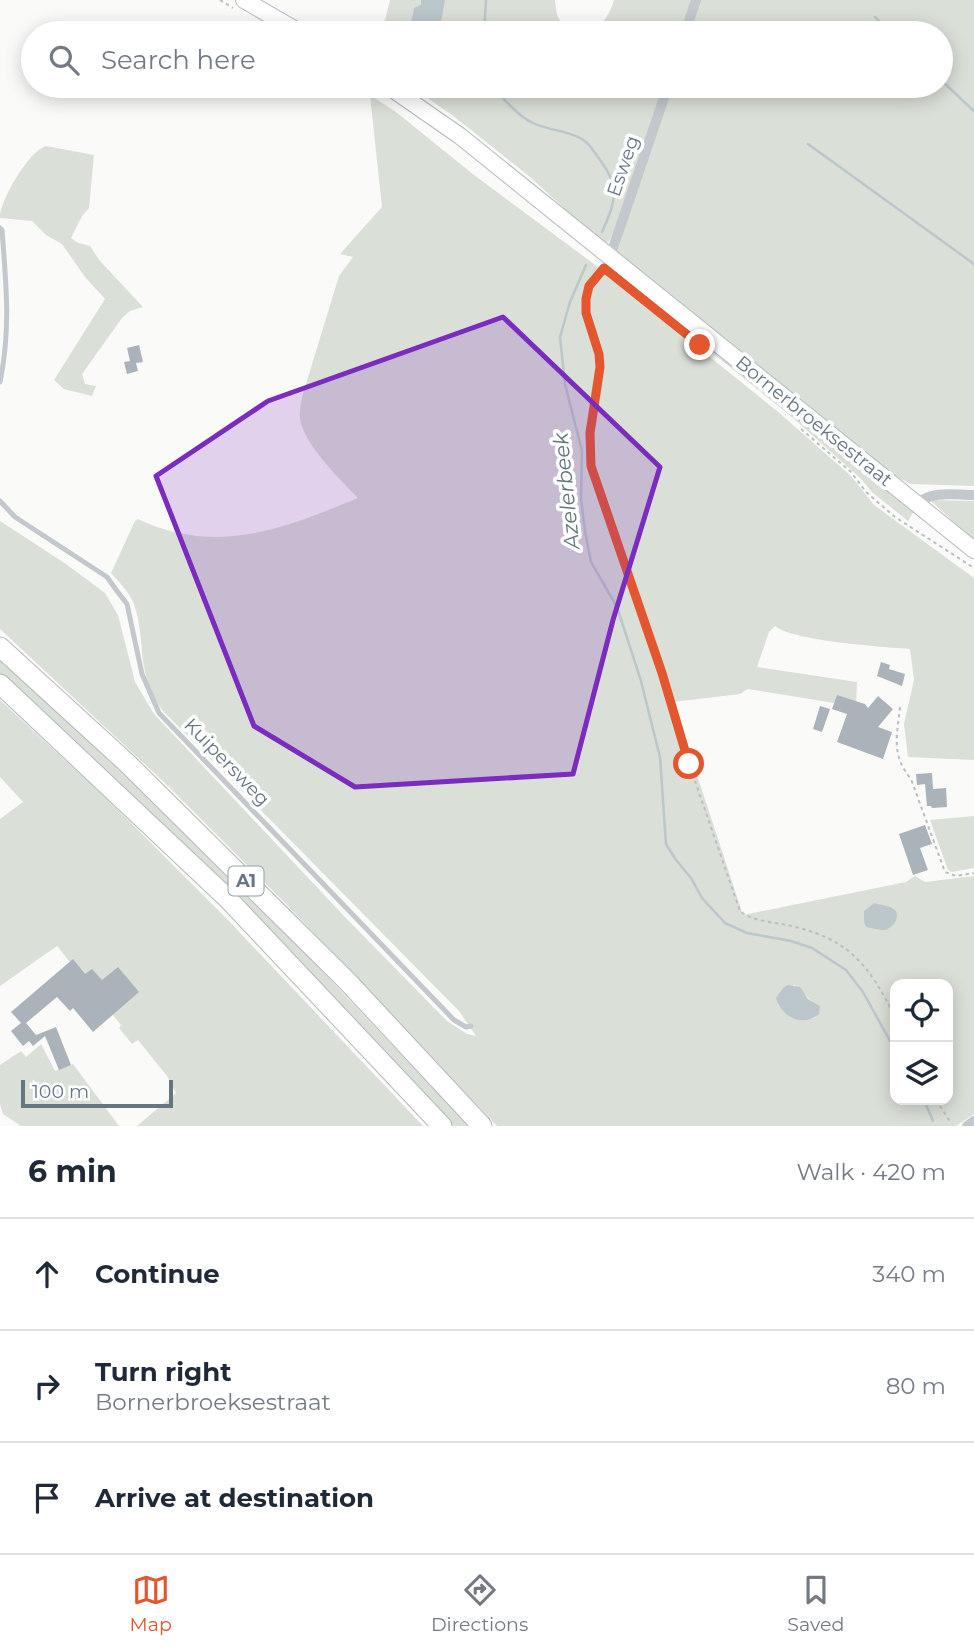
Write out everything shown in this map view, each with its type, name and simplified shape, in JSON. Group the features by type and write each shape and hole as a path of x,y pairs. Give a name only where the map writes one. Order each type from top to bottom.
{"highway":[{"name":"A1","path":"0,647 127,763 338,972 482,1126"},
{"name":"A1","path":"0,684 218,890 442,1126"}],"main road":[{"path":"244,0 280,21"},
{"name":"Bornerbroeksestraat","path":"405,98 460,136 607,263 974,550"}],"street":[{"path":"689,21 696,0"},
{"name":"Esweg","path":"607,263 664,98"},
{"path":"917,504 924,497 933,495 974,495"},
{"path":"967,1126 974,1121"}],"lane":[{"path":"0,228 8,321 6,355 0,382"},
{"name":"Kuipersweg","path":"0,501 15,517 107,577 127,604 142,674 159,713 454,1020 466,1027 471,1026"}],"path":[{"path":"607,263 589,286 586,299 586,313 599,354 600,367 590,433 591,466 740,911 752,918 804,929 844,945 878,984 890,1007"},
{"name":"Bornerbroeksestraat","path":"794,423 851,472 866,492 895,517 974,568"},
{"path":"900,707 897,755 901,767 911,779 945,872 956,876 974,873"},
{"path":"939,1105 951,1123"}],"highlighted area":[{"path":"503,317 660,467 613,620 573,774 355,787 254,726 156,476 268,401"}],"shaded area":[{"path":"390,0 555,0 560,21 385,21"},
{"path":"421,0 445,0 441,21 411,21 414,8 421,5"},
{"path":"614,0 693,0 686,21 604,21"},
{"path":"699,0 974,0 974,486 911,484 888,473 623,260 617,252 667,98 953,98 953,21 692,21"},
{"path":"370,98 375,98 602,270 777,411 851,476 874,505 974,578 974,760 908,757 904,724 914,680 910,649 800,636 775,626 769,632 757,667 857,682 856,708 835,701 834,703 748,689 740,694 673,702 743,915 906,882 915,876 925,882 974,876 974,1114 956,1126 497,1126 285,903 166,784 0,629 0,521 105,593 118,615 135,682 154,714 447,1021 467,1034 476,1036 459,1011 162,710 148,683 134,604 111,573 138,519 167,530 195,536 222,537 276,528 358,498 324,462 308,440 300,419 302,397 339,276 353,257 340,254 382,207","holes":["794,985 820,1006 815,1018 804,1019 785,1013 778,1004"]},
{"path":"427,98 661,98 621,218 609,242 602,243 530,177"},
{"path":"46,146 94,155 89,208 71,238 90,246 100,261 143,307 130,311 122,318 82,374 85,384 96,386 92,396 64,389 54,380 105,299 85,277 62,244 46,235 32,221 0,218 5,200 24,166"},
{"path":"608,263 915,509 908,521 873,493 793,418 606,267"},
{"path":"930,500 974,501 974,541"},
{"path":"0,656 72,721 231,875 469,1126 451,1126 174,839 0,674"},
{"path":"0,700 104,796 227,919 423,1126 137,1126 176,1093 167,1076 138,1040 132,1044 119,1028 121,1025 57,946 0,986 0,819 23,802 0,777"},
{"path":"974,816 974,868 952,872 948,870 930,820"},
{"path":"874,903 888,906 897,913 896,920 888,929 866,927 864,911"},
{"path":"788,985 800,987 808,999 820,1006 819,1014 806,1020 788,1015 776,998"},
{"path":"41,1044 55,1071 73,1064 119,1126 21,1126 3,1114 0,1104 0,1065 21,1051 26,1057"}],"building":[{"path":"139,345 143,362 136,363 138,371 127,374 124,362 130,361 127,348"},
{"path":"881,662 890,665 889,669 905,674 902,686 877,676"},
{"path":"837,695 865,704 868,708 878,696 893,709 878,727 892,732 883,759 837,742 847,714 832,709"},
{"path":"820,706 830,709 822,732 813,729"},
{"path":"932,773 933,789 946,788 947,807 927,806 925,784 917,785 916,774"},
{"path":"925,825 932,844 920,848 928,870 913,875 899,834"},
{"path":"73,959 85,974 92,969 102,980 118,967 139,992 93,1032 73,1008 70,1011 57,997 26,1023 36,1035 56,1027 71,1065 59,1070 45,1036 33,1046 29,1041 23,1046 11,1031 21,1023 11,1012"}],"waterway":[{"name":"Azelerbeek","path":"485,21 486,0"},
{"path":"875,17 879,21"},
{"path":"953,91 974,111"},
{"name":"Azelerbeek","path":"503,98 528,120 574,135 592,148 609,174 614,190 614,199 602,232"},
{"path":"808,144 974,264"},
{"name":"Azelerbeek","path":"586,265 570,302 560,337 565,384 582,451 581,499 585,531 591,562 617,607 641,681 660,757 666,844 702,898 725,923 747,933 812,948 846,970 863,992 891,1042"},
{"name":"Azelerbeek","path":"926,1105 933,1121"}],"route":[{"path":"689,764 662,673 591,466 590,433 600,367 599,354 586,313 589,286 604,268 700,345"}]}
